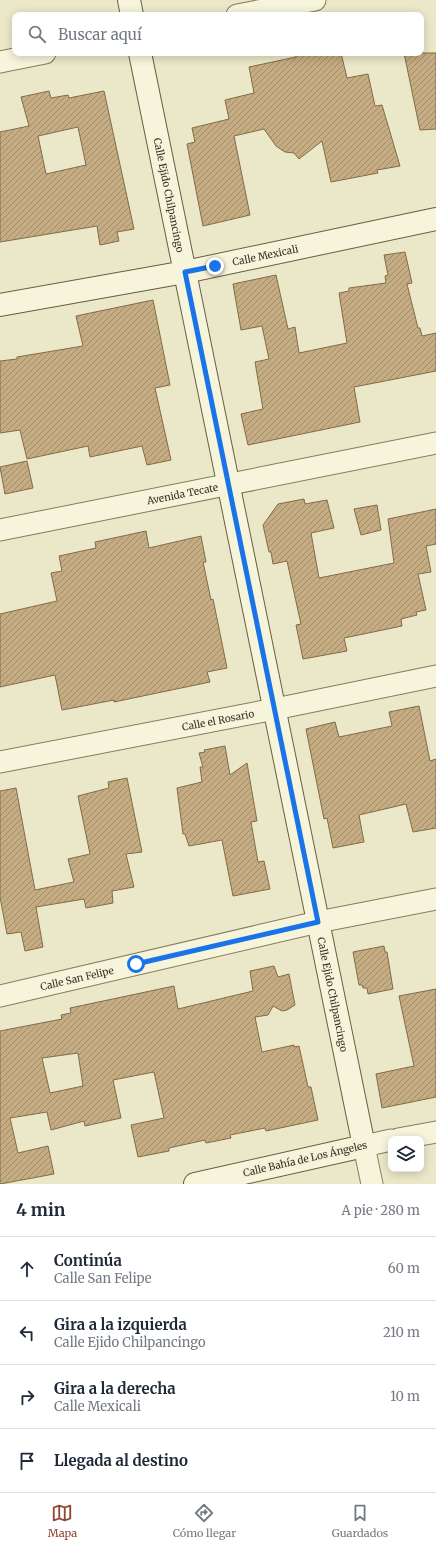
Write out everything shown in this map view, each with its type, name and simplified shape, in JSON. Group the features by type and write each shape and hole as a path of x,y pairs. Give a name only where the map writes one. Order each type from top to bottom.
{"street":[{"path":"129,0 131,12"},
{"path":"253,12 315,0"},
{"path":"0,62 30,56"},
{"name":"Calle Ejido Chilpancingo","path":"141,56 372,1184"},
{"name":"Calle Mexicali","path":"0,305 185,272 436,219"},
{"name":"Avenida Tecate","path":"0,530 436,443"},
{"name":"Calle el Rosario","path":"0,762 275,709 436,676"},
{"name":"Calle San Felipe","path":"0,996 318,922 436,899"},
{"path":"414,1136 436,1132"},
{"name":"Calle Bahía de Los Ángeles","path":"195,1184 388,1141"}],"building":[{"path":"424,53 436,53 436,129 420,130 405,56 424,56"},
{"path":"342,56 347,78 368,74 375,106 382,105 400,166 377,170 378,173 331,182 322,141 299,159 294,153 285,152 276,146 264,129 234,136 250,215 203,226 187,144 195,142 192,128 229,119 225,100 254,93 249,67 296,57"},
{"path":"49,91 51,98 68,95 69,98 104,91 134,229 117,232 119,241 100,245 97,226 0,242 0,132 29,126 21,97","holes":["78,127 86,165 46,174 38,136"]},
{"path":"405,252 412,283 407,284 418,328 420,328 422,336 436,333 436,371 354,387 360,422 248,445 241,414 263,409 255,362 269,359 262,326 241,330 233,284 276,275 288,329 295,327 299,353 347,343 339,293 349,291 349,288 386,283 385,276 388,275 384,255"},
{"path":"153,300 170,385 155,388 171,460 147,465 142,446 90,457 88,446 27,459 20,430 0,433 0,361 83,346 76,316"},
{"path":"27,461 33,488 5,494 0,467"},
{"path":"304,499 305,504 327,500 334,528 311,533 319,578 394,563 388,519 436,509 436,544 426,546 431,572 418,574 426,610 416,612 417,615 401,619 402,626 344,638 347,651 303,659 296,625 301,624 287,561 273,564 263,525 278,504"},
{"path":"377,505 381,530 361,535 354,509"},
{"path":"146,531 149,548 201,536 206,562 203,562 211,600 213,599 227,668 207,672 210,682 114,702 114,700 62,710 55,675 0,687 0,614 57,601 51,573 62,571 59,556 96,548 95,542"},
{"path":"419,706 430,761 436,759 436,828 413,832 406,804 359,815 364,842 333,848 327,818 324,819 306,729 335,722 339,737 392,726 389,712"},
{"path":"225,746 230,775 247,763 257,821 251,822 258,862 264,861 270,889 233,896 222,840 189,846 185,834 183,834 177,788 202,782 200,767 203,767 199,753 205,752 204,750"},
{"path":"127,778 142,852 126,854 134,887 112,891 113,903 86,908 84,899 36,907 43,947 25,951 21,932 7,934 0,897 0,791 16,788 35,890 74,882 68,859 90,854 78,796 109,788 108,782"},
{"path":"384,946 385,952 387,952 393,989 368,994 367,988 363,988 362,985 359,985 353,952"},
{"path":"274,966 278,977 289,974 295,1005 282,1011 273,1006 268,1015 255,1017 262,1052 294,1045 294,1047 299,1046 308,1087 311,1087 318,1120 266,1131 265,1128 230,1135 231,1138 206,1143 205,1140 169,1148 169,1151 138,1157 131,1125 164,1118 154,1072 113,1080 121,1118 85,1126 84,1121 51,1130 47,1112 10,1118 18,1153 48,1146 54,1174 0,1184 0,1031 62,1019 61,1015 71,1013 70,1008 174,986 178,1009 253,991 250,971","holes":["78,1053 83,1086 50,1093 42,1058"]},
{"path":"436,989 436,1097 382,1108 376,1074 414,1066 399,996"}],"route":[{"path":"136,964 318,922 185,272 215,266"}]}
